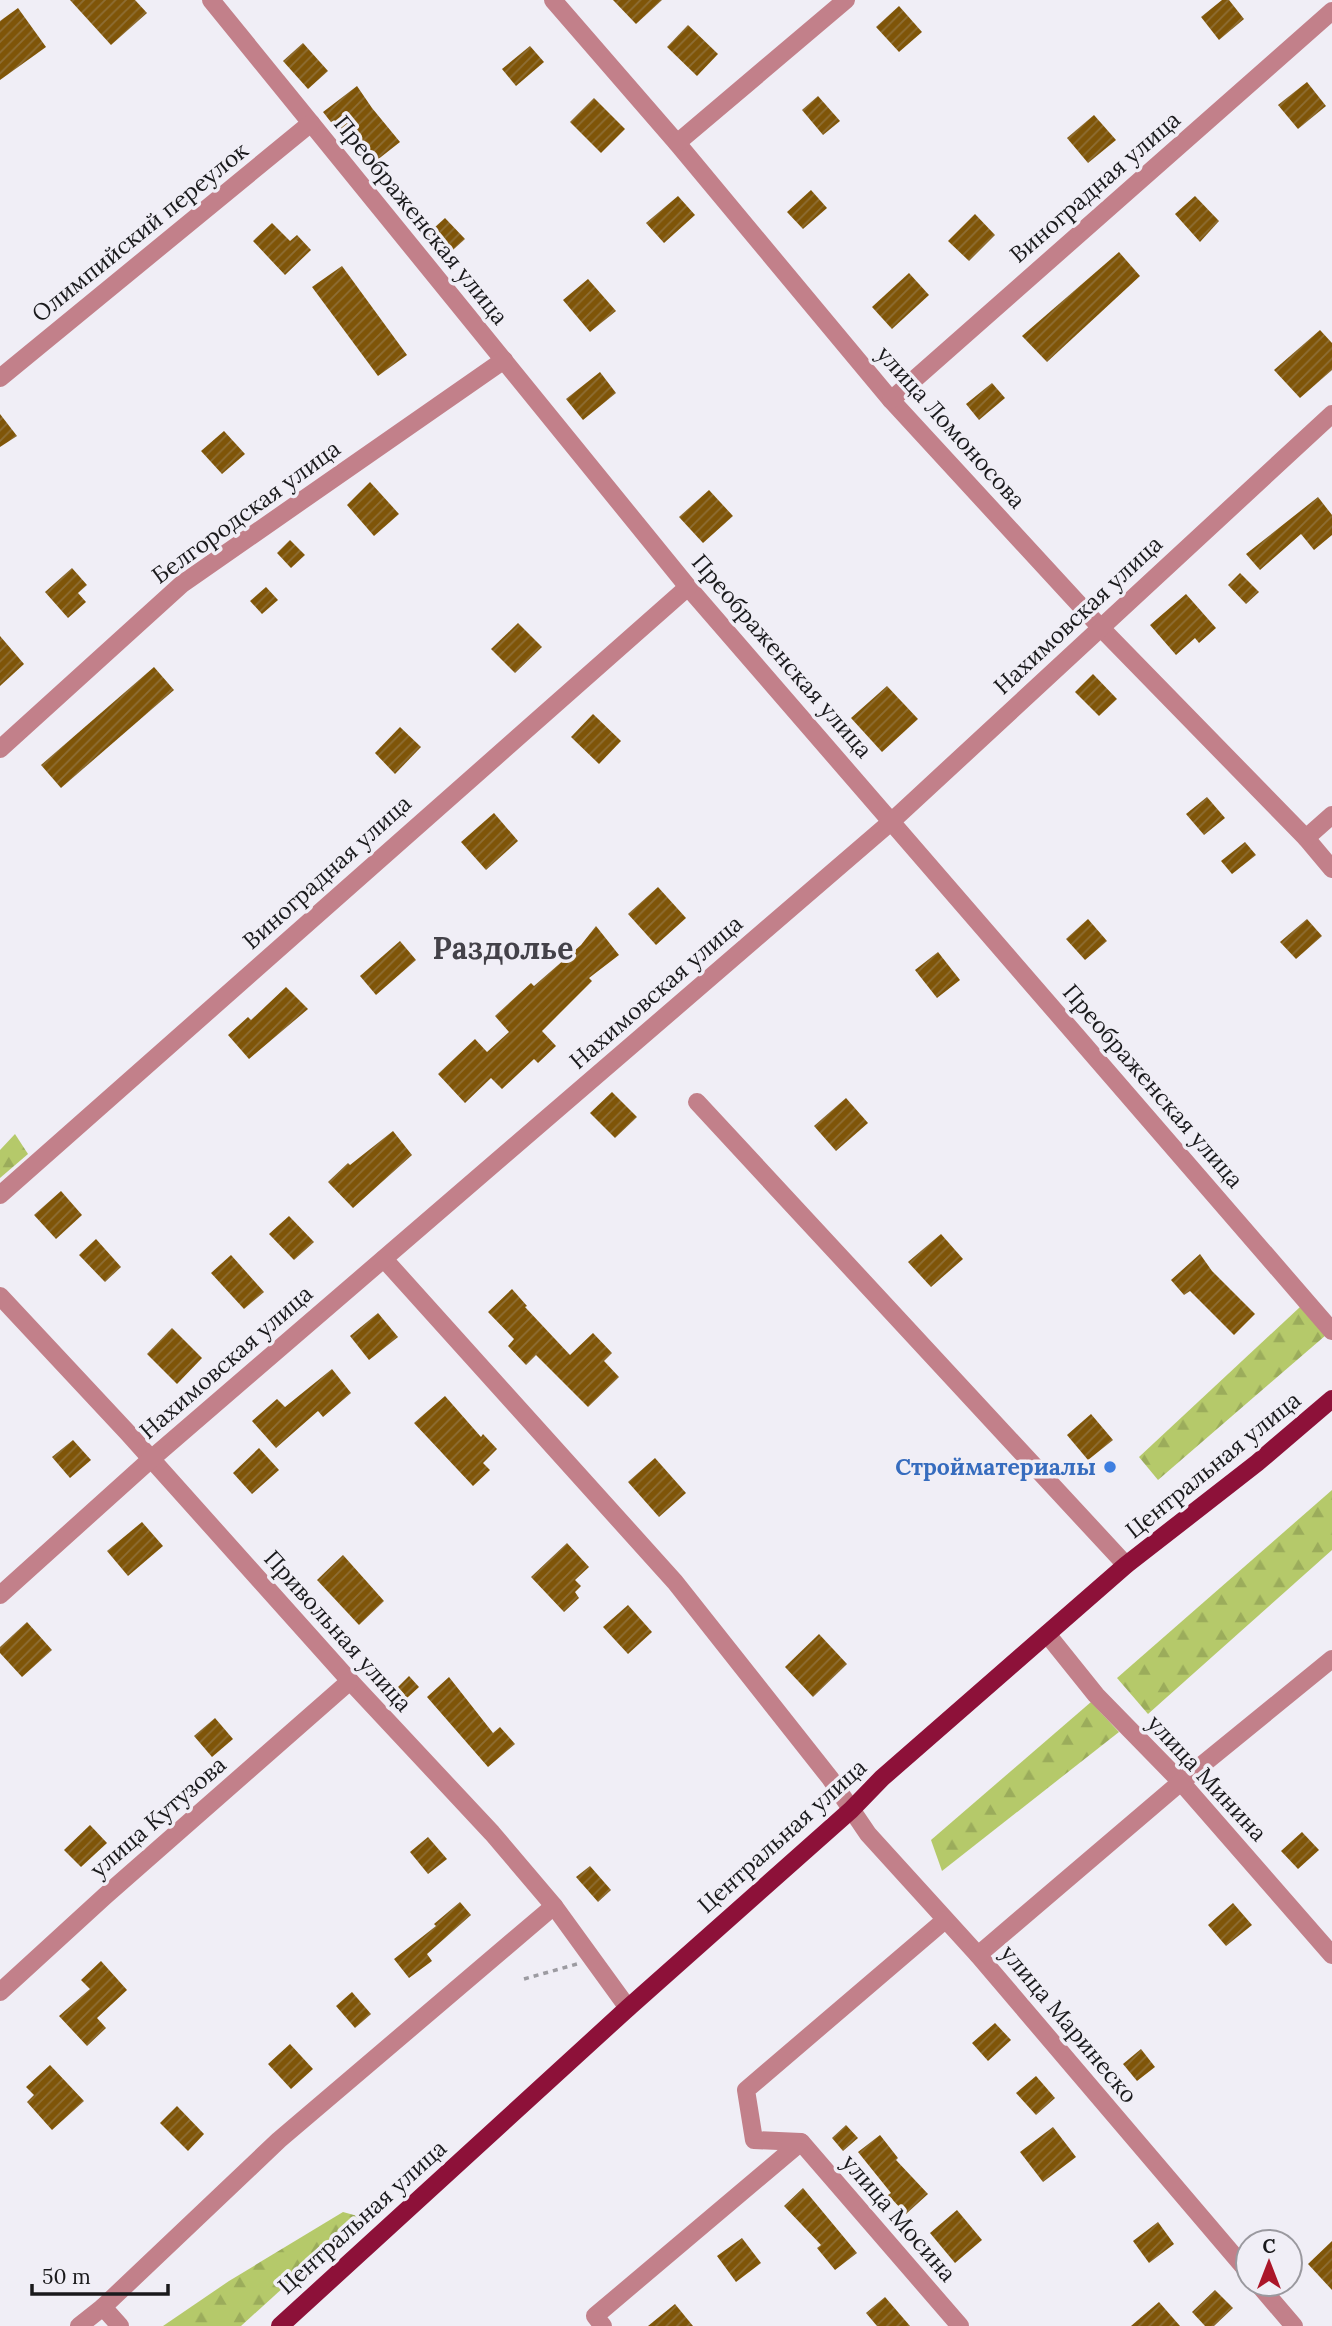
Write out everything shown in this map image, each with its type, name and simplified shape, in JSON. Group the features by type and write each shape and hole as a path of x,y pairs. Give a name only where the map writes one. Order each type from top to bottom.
{"main road":[{"name":"Центральная улица","path":"288,2323 628,2008 851,1810 882,1778 1126,1565 1257,1463 1332,1399"}],"street":[{"name":"Преображенская улица","path":"211,0 688,587 1332,1331"},
{"name":"улица Ломоносова","path":"553,0 677,143 891,400 1100,627 1306,838 1332,869"},
{"path":"677,143 846,0"},
{"name":"Виноградная улица","path":"891,400 1332,11"},
{"name":"Олимпийский переулок","path":"0,378 311,123"},
{"name":"Белгородская улица","path":"0,749 182,584 504,360"},
{"name":"Нахимовская улица","path":"0,1595 150,1460 892,821 1332,414"},
{"name":"Виноградная улица","path":"0,1195 688,587"},
{"path":"1306,838 1332,815"},
{"path":"697,1102 1126,1565"},
{"path":"384,1259 675,1582 830,1778 851,1810"},
{"name":"Привольная улица","path":"0,1296 492,1833 554,1906 628,2008"},
{"name":"улица Минина","path":"1046,1634 1096,1695 1181,1782 1332,1955"},
{"path":"978,1955 1332,1658"},
{"name":"улица Кутузова","path":"0,1992 104,1896 350,1681"},
{"name":"улица Маринеско","path":"851,1810 868,1834 978,1955 1234,2256"},
{"path":"79,2326 103,2307 279,2140 554,1906"},
{"path":"801,2142 754,2140 746,2090 946,1920"},
{"path":"599,2321 801,2142"},
{"name":"улица Мосина","path":"801,2142 960,2326"},
{"path":"1270,2298 1294,2326"},
{"path":"103,2307 120,2326"}],"path":[{"path":"524,1979 592,1959"}],"green space":[{"path":"15,1134 28,1154 0,1178 0,1150"},
{"path":"1300,1307 1326,1335 1158,1480 1139,1457"},
{"path":"1332,1490 1332,1550 1148,1714 1117,1678"},
{"path":"1091,1702 1119,1732 942,1871 931,1840"},
{"path":"343,2212 361,2217 241,2326 163,2326 229,2281"}],"building":[{"path":"70,0 135,0 147,13 111,45"},
{"path":"613,0 662,0 636,24"},
{"path":"1222,0 1229,0 1244,19 1219,40 1201,17"},
{"path":"899,6 922,32 899,52 876,27"},
{"path":"18,8 46,47 0,80 0,21"},
{"path":"688,25 718,54 697,76 667,47"},
{"path":"303,43 328,71 308,89 283,61"},
{"path":"530,46 544,62 516,86 502,69"},
{"path":"1307,82 1326,106 1298,129 1278,105"},
{"path":"357,86 400,142 367,168 323,112"},
{"path":"818,96 840,121 823,135 802,110"},
{"path":"594,98 625,129 601,153 570,122"},
{"path":"1094,115 1116,140 1088,163 1067,138"},
{"path":"811,190 827,208 803,229 787,212"},
{"path":"678,196 695,215 664,243 646,223"},
{"path":"1195,196 1219,221 1200,242 1175,214"},
{"path":"975,214 995,235 969,261 948,241"},
{"path":"445,218 465,239 444,258 424,237"},
{"path":"272,223 290,241 297,235 311,250 285,275 253,241"},
{"path":"1119,252 1140,276 1047,362 1022,336"},
{"path":"342,266 407,355 378,376 312,287"},
{"path":"909,273 929,295 892,329 872,307"},
{"path":"588,279 616,311 590,332 563,300"},
{"path":"1320,330 1332,343 1332,370 1300,398 1274,370"},
{"path":"600,372 616,393 583,420 566,399"},
{"path":"992,383 1005,398 979,420 966,404"},
{"path":"0,414 17,436 0,447"},
{"path":"224,431 245,454 222,474 201,451"},
{"path":"370,482 399,514 374,536 347,505"},
{"path":"709,490 733,516 703,543 679,517"},
{"path":"1318,497 1332,515 1332,535 1314,550 1301,534 1260,570 1246,554"},
{"path":"290,540 305,555 291,568 277,553"},
{"path":"72,568 87,585 78,593 86,602 68,618 45,592"},
{"path":"1240,573 1259,592 1246,604 1228,585"},
{"path":"266,587 278,600 262,614 250,601"},
{"path":"1186,594 1216,628 1199,643 1195,638 1176,655 1150,625"},
{"path":"518,623 542,647 515,673 491,649"},
{"path":"0,636 24,664 0,686"},
{"path":"154,667 174,690 61,788 41,765"},
{"path":"1093,674 1117,699 1099,716 1075,692"},
{"path":"887,686 918,719 882,752 851,718"},
{"path":"593,714 621,741 599,764 571,737"},
{"path":"400,727 421,747 395,774 375,753"},
{"path":"1207,797 1225,818 1204,835 1186,814"},
{"path":"494,813 518,841 486,870 461,842"},
{"path":"1245,842 1256,855 1232,874 1221,861"},
{"path":"658,887 686,918 656,945 628,914"},
{"path":"1088,919 1107,941 1085,960 1066,939"},
{"path":"1307,919 1322,936 1296,959 1280,942"},
{"path":"596,926 619,955 589,978 592,981 542,1031 556,1046 538,1063 534,1059 502,1089 491,1078 465,1103 438,1074 475,1039 487,1052 509,1032 495,1016 531,983 534,986 581,945"},
{"path":"400,941 416,960 376,995 360,976"},
{"path":"938,952 960,980 937,998 915,970"},
{"path":"286,987 308,1009 249,1059 228,1035 248,1017 251,1020"},
{"path":"612,1092 637,1117 615,1138 590,1113"},
{"path":"846,1098 868,1123 836,1151 814,1126"},
{"path":"393,1131 412,1155 353,1208 328,1182 348,1163 350,1165"},
{"path":"61,1191 82,1215 56,1239 34,1215"},
{"path":"289,1216 314,1242 294,1260 269,1234"},
{"path":"941,1234 963,1259 931,1287 908,1262"},
{"path":"96,1239 121,1267 105,1282 79,1255"},
{"path":"1200,1254 1212,1271 1255,1314 1234,1335 1190,1291 1184,1295 1171,1280"},
{"path":"231,1255 264,1292 244,1309 211,1273"},
{"path":"512,1289 527,1306 525,1307 570,1355 593,1333 612,1353 604,1361 619,1377 588,1407 536,1355 526,1365 508,1346 514,1339 488,1312"},
{"path":"378,1313 398,1337 369,1360 350,1336"},
{"path":"172,1328 202,1358 177,1384 147,1354"},
{"path":"332,1369 351,1393 323,1417 318,1411 276,1448 252,1421 277,1399 285,1407"},
{"path":"445,1396 481,1437 483,1434 497,1449 483,1463 490,1470 473,1486 414,1423"},
{"path":"1091,1414 1113,1440 1088,1460 1067,1435"},
{"path":"73,1440 91,1460 70,1478 52,1457"},
{"path":"259,1448 279,1470 252,1494 233,1473"},
{"path":"655,1458 686,1493 659,1517 628,1482"},
{"path":"142,1522 163,1546 128,1576 107,1551"},
{"path":"567,1543 589,1567 575,1580 581,1586 575,1592 579,1598 564,1612 531,1577"},
{"path":"343,1555 384,1601 359,1625 317,1580"},
{"path":"628,1605 652,1632 628,1654 603,1627"},
{"path":"27,1622 52,1650 22,1677 0,1653 0,1647"},
{"path":"819,1634 847,1664 813,1697 785,1667"},
{"path":"409,1676 419,1687 407,1698 398,1687"},
{"path":"449,1677 493,1733 500,1727 515,1744 488,1767 427,1697"},
{"path":"215,1718 233,1739 212,1757 194,1736"},
{"path":"90,1825 107,1843 81,1867 64,1850"},
{"path":"1302,1832 1319,1850 1298,1869 1281,1851"},
{"path":"428,1837 447,1859 428,1874 410,1852"},
{"path":"590,1866 611,1890 598,1902 576,1877"},
{"path":"460,1902 471,1915 427,1954 432,1961 409,1978 394,1959 436,1926 434,1924"},
{"path":"1233,1903 1252,1925 1226,1946 1208,1925"},
{"path":"101,1961 127,1990 97,2018 106,2028 87,2046 59,2016 90,1989 81,1980"},
{"path":"352,1992 371,2014 355,2028 336,2006"},
{"path":"995,2023 1011,2040 988,2061 972,2043"},
{"path":"290,2044 313,2069 291,2089 268,2064"},
{"path":"1141,2049 1155,2067 1137,2081 1123,2064"},
{"path":"50,2065 84,2101 52,2130 27,2102 34,2095 26,2087"},
{"path":"1036,2076 1055,2098 1036,2115 1016,2093"},
{"path":"177,2106 204,2134 188,2151 160,2123"},
{"path":"846,2125 858,2138 843,2151 832,2138"},
{"path":"1053,2127 1076,2157 1043,2182 1020,2152"},
{"path":"880,2135 898,2158 896,2160 928,2194 906,2214 888,2195 891,2193 858,2152"},
{"path":"803,2188 857,2253 835,2270 817,2248 821,2245 784,2206"},
{"path":"957,2210 982,2240 955,2263 930,2233"},
{"path":"1158,2222 1174,2244 1149,2263 1133,2241"},
{"path":"742,2238 761,2263 736,2282 717,2256"},
{"path":"1332,2241 1332,2290 1308,2264"},
{"path":"1215,2290 1233,2308 1214,2326 1205,2326 1192,2312"},
{"path":"885,2297 910,2326 877,2326 866,2313"},
{"path":"1159,2302 1180,2326 1131,2326"},
{"path":"675,2304 693,2326 648,2326"}],"place":[{"name":"Стройматериалы","path":"1110,1467"}],"district":[{"name":"Раздолье","path":"503,949"}]}
